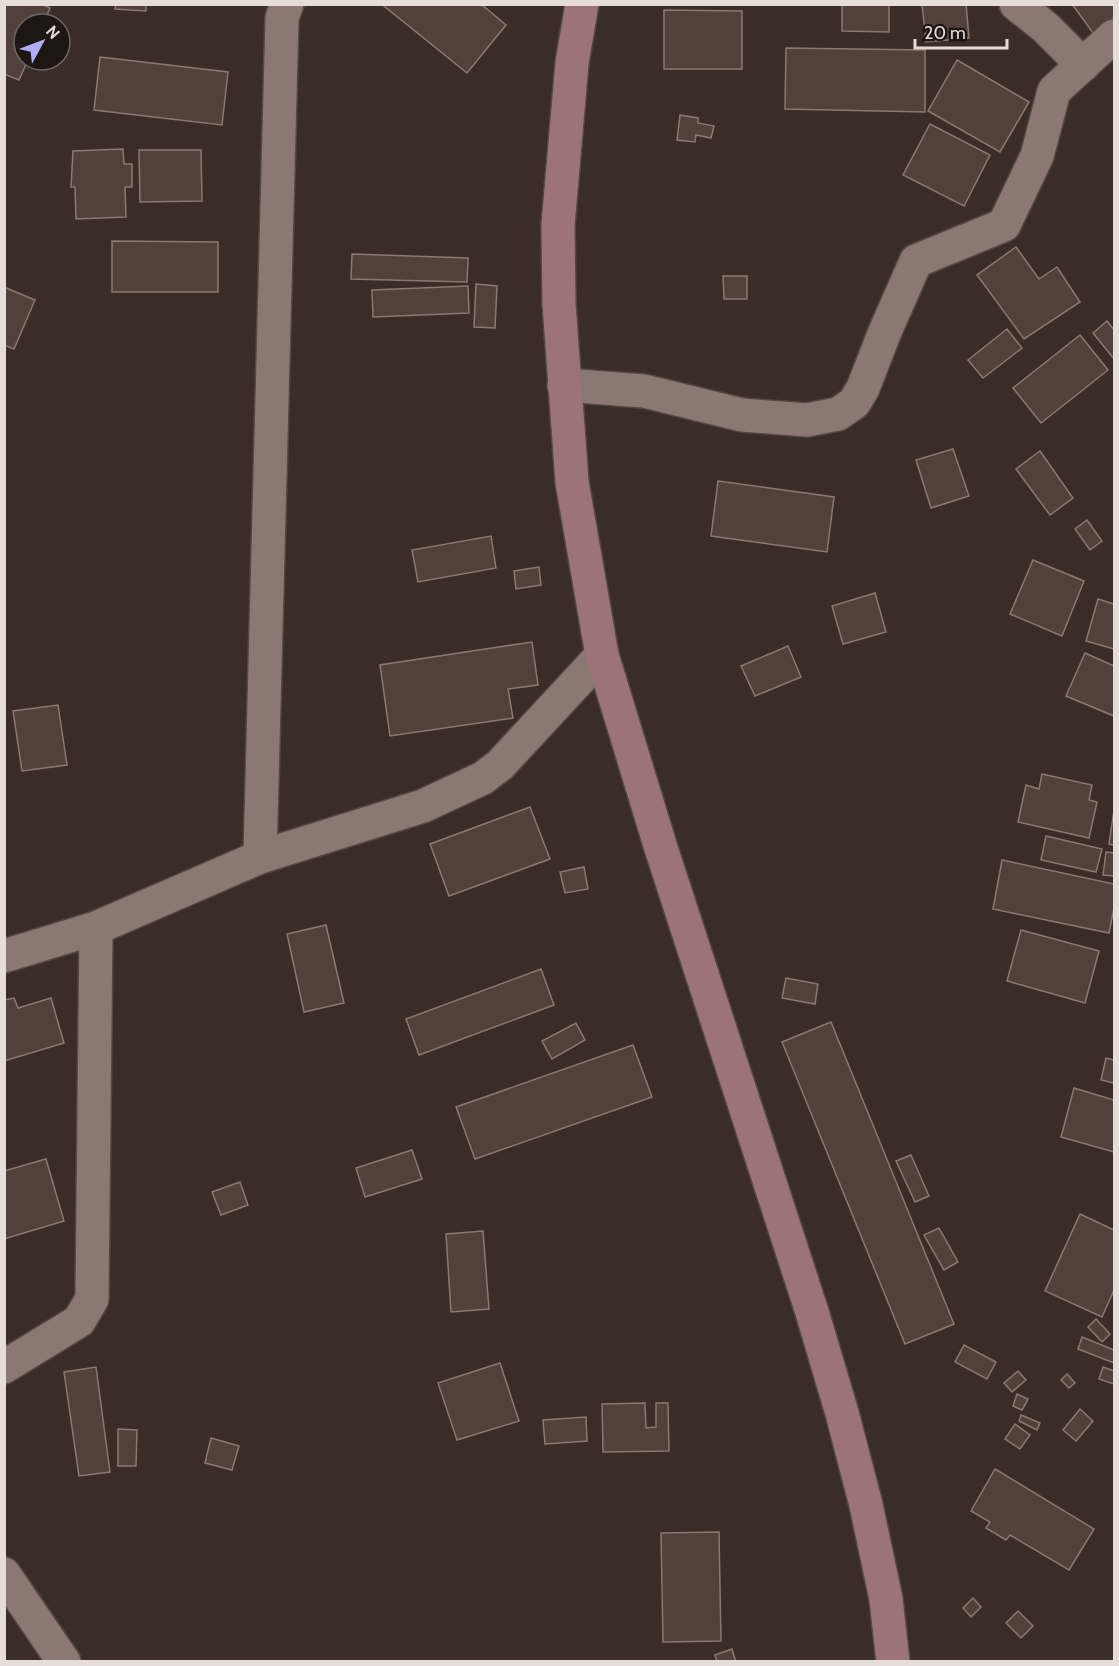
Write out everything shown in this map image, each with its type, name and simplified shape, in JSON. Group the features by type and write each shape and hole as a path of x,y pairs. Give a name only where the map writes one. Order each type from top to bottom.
{"street":[{"path":"260,858 282,18 287,4"},
{"path":"582,4 571,73 558,225 559,304 572,482 602,656 660,845 812,1312 842,1413 866,1505 886,1599 893,1662"},
{"path":"1016,4 1045,27 1083,65"},
{"path":"564,385 644,391 742,415 807,420 838,414 854,403 863,388 916,261 1004,225 1037,156 1054,91 1114,36"},
{"path":"4,957 96,928 260,858 423,806 483,778 500,765 602,656"},
{"path":"4,1366 79,1320 92,1299 96,928"},
{"path":"4,1574 64,1662"}],"building":[{"path":"4,4 41,4 50,8 48,12 12,12 12,72 23,72 19,80 4,74"},
{"path":"116,4 146,4 146,11 115,9"},
{"path":"385,4 481,4 506,25 467,73 384,6"},
{"path":"842,4 889,4 889,32 842,31"},
{"path":"922,4 966,4 969,38 926,42"},
{"path":"1072,4 1114,4 1114,17 1093,33"},
{"path":"664,10 742,11 742,69 664,69"},
{"path":"786,48 925,50 925,112 785,109"},
{"path":"100,57 228,72 222,125 94,110"},
{"path":"957,60 1029,102 1000,152 928,111"},
{"path":"680,115 698,118 698,123 714,126 711,138 696,135 695,142 677,140"},
{"path":"930,124 990,155 964,206 903,175"},
{"path":"123,149 124,164 132,164 132,187 125,187 126,217 76,219 75,187 71,187 73,151"},
{"path":"139,150 201,150 202,201 140,202"},
{"path":"112,241 218,242 218,292 112,292"},
{"path":"1016,247 1039,279 1057,267 1080,302 1024,339 977,275"},
{"path":"352,254 468,258 467,282 351,279"},
{"path":"723,276 747,276 747,299 724,299"},
{"path":"476,284 497,286 495,328 474,327"},
{"path":"468,286 469,313 373,317 372,290"},
{"path":"4,287 35,300 14,349 4,345"},
{"path":"1107,321 1114,330 1114,359 1093,333"},
{"path":"1007,329 1022,348 983,378 968,360"},
{"path":"1080,335 1108,370 1041,423 1013,388"},
{"path":"953,449 969,496 931,508 916,460"},
{"path":"1040,451 1073,498 1050,515 1016,469"},
{"path":"718,481 834,497 827,552 711,536"},
{"path":"1087,520 1102,541 1090,550 1075,529"},
{"path":"491,536 496,568 418,582 412,550"},
{"path":"1033,560 1084,581 1062,636 1010,614"},
{"path":"539,567 541,585 516,589 514,571"},
{"path":"875,593 886,632 843,644 832,606"},
{"path":"1098,599 1114,604 1114,649 1086,641"},
{"path":"532,642 538,685 508,689 513,718 390,736 380,665"},
{"path":"788,646 801,677 755,696 741,666"},
{"path":"1085,653 1114,666 1114,716 1066,696"},
{"path":"58,705 67,765 22,771 13,711"},
{"path":"1042,774 1092,785 1089,800 1097,802 1089,838 1018,822 1026,785 1039,789"},
{"path":"530,807 550,859 449,896 430,844"},
{"path":"1114,810 1114,845 1109,844"},
{"path":"1046,836 1102,849 1096,872 1041,860"},
{"path":"1106,852 1114,853 1114,876 1103,875"},
{"path":"1002,860 1114,884 1114,908 1109,933 993,909"},
{"path":"584,867 588,889 565,893 560,872"},
{"path":"326,925 344,1003 304,1012 287,934"},
{"path":"1021,930 1099,951 1085,1003 1007,981"},
{"path":"541,969 554,1005 419,1055 406,1019"},
{"path":"786,978 818,984 815,1004 782,998"},
{"path":"14,998 18,1008 51,998 64,1043 4,1061 4,1000"},
{"path":"831,1022 954,1324 905,1344 782,1042"},
{"path":"576,1023 585,1040 552,1059 542,1041"},
{"path":"633,1045 652,1097 475,1159 456,1107"},
{"path":"1106,1058 1114,1060 1114,1083 1101,1080"},
{"path":"1074,1088 1114,1100 1114,1152 1061,1137"},
{"path":"412,1150 422,1179 365,1197 356,1168"},
{"path":"911,1155 929,1196 915,1202 896,1161"},
{"path":"46,1159 64,1221 4,1239 4,1171"},
{"path":"240,1182 248,1205 221,1215 212,1192"},
{"path":"1080,1214 1114,1230 1114,1290 1102,1317 1045,1291"},
{"path":"939,1228 958,1262 944,1270 924,1235"},
{"path":"483,1231 489,1309 451,1312 446,1234"},
{"path":"1096,1319 1110,1334 1102,1342 1088,1327"},
{"path":"1082,1337 1114,1350 1114,1363 1078,1349"},
{"path":"964,1345 996,1362 987,1379 955,1362"},
{"path":"500,1363 519,1421 457,1440 438,1383"},
{"path":"96,1367 110,1472 79,1476 64,1372"},
{"path":"1103,1367 1114,1371 1114,1384 1099,1379"},
{"path":"1018,1371 1026,1380 1012,1392 1004,1383"},
{"path":"1067,1374 1075,1383 1069,1388 1061,1380"},
{"path":"1017,1394 1028,1399 1022,1410 1013,1406"},
{"path":"645,1403 646,1428 656,1427 656,1403 668,1403 669,1451 603,1452 602,1404"},
{"path":"1080,1409 1093,1421 1076,1441 1063,1430"},
{"path":"1021,1415 1040,1423 1037,1430 1019,1421"},
{"path":"586,1417 587,1441 545,1444 543,1420"},
{"path":"1015,1424 1030,1435 1020,1449 1005,1439"},
{"path":"118,1429 137,1430 136,1466 118,1466"},
{"path":"211,1438 239,1446 232,1470 205,1463"},
{"path":"995,1469 1094,1529 1069,1570 1010,1535 1006,1540 986,1528 990,1522 971,1511"},
{"path":"719,1532 721,1641 663,1642 661,1533"},
{"path":"973,1598 981,1607 971,1617 963,1608"},
{"path":"1018,1611 1033,1626 1021,1638 1006,1623"},
{"path":"732,1649 736,1662 717,1662 715,1655"}]}
